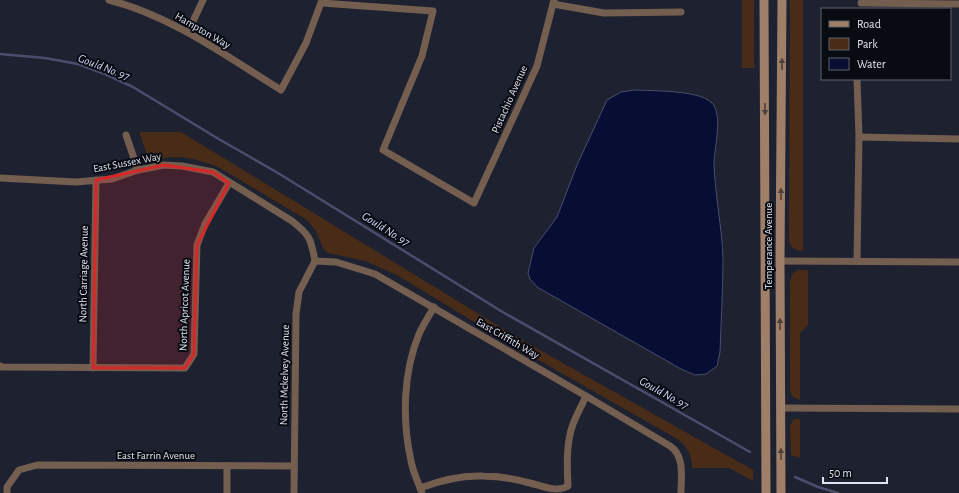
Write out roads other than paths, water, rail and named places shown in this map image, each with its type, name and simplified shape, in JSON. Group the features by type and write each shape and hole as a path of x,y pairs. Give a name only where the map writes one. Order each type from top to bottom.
{"main road":[{"name":"Temperance Avenue","path":"764,0 766,493"},
{"name":"Temperance Avenue","path":"781,493 780,262 782,0"},
{"path":"765,320 771,333 771,396 773,401 780,408"}],"street":[{"name":"Hampton Way","path":"109,0 132,6 188,32 280,90 306,43 322,1"},
{"path":"188,32 203,0"},
{"name":"Pistachio Avenue","path":"322,1 433,11 422,56 383,150 474,203 536,66 553,2"},
{"path":"553,2 604,13 680,12"},
{"path":"861,4 959,4"},
{"path":"857,80 859,137 857,262"},
{"path":"126,135 138,170"},
{"path":"859,137 959,139"},
{"name":"East Sussex Way","path":"0,178 76,182 112,179 138,170 164,166 182,166 213,172 292,221 303,230 311,242 315,261"},
{"name":"North Carriage Avenue","path":"93,368 96,180"},
{"name":"North Apricot Avenue","path":"0,366 185,368 194,354 197,245 208,218 229,183"},
{"name":"East Criffith Way","path":"315,261 336,262 375,274 674,448 680,456 681,493"},
{"name":"North Mckelvey Avenue","path":"294,493 296,314 299,292 315,261"},
{"path":"780,262 959,262"},
{"path":"434,307 419,334 406,386 405,413 411,461 421,490 442,480 484,476 531,483 551,489 564,488 568,486 567,465 573,425 586,396"},
{"path":"780,408 959,408"},
{"name":"East Farrin Avenue","path":"7,493 7,487 19,470 37,465 294,466"},
{"path":"227,466 227,493"}],"water":[{"path":"634,90 675,92 696,95 711,102 715,107 717,114 718,123 714,164 723,258 720,352 717,366 706,374 695,375 681,369 537,287 530,279 528,273 534,248 557,217 577,165 607,100 621,92"}],"waterway":[{"name":"Gould No. 97","path":"0,54 45,58 78,64 133,87 278,173 501,311 750,452"},
{"name":"Gould No. 97","path":"795,477 818,487 838,493"}]}
